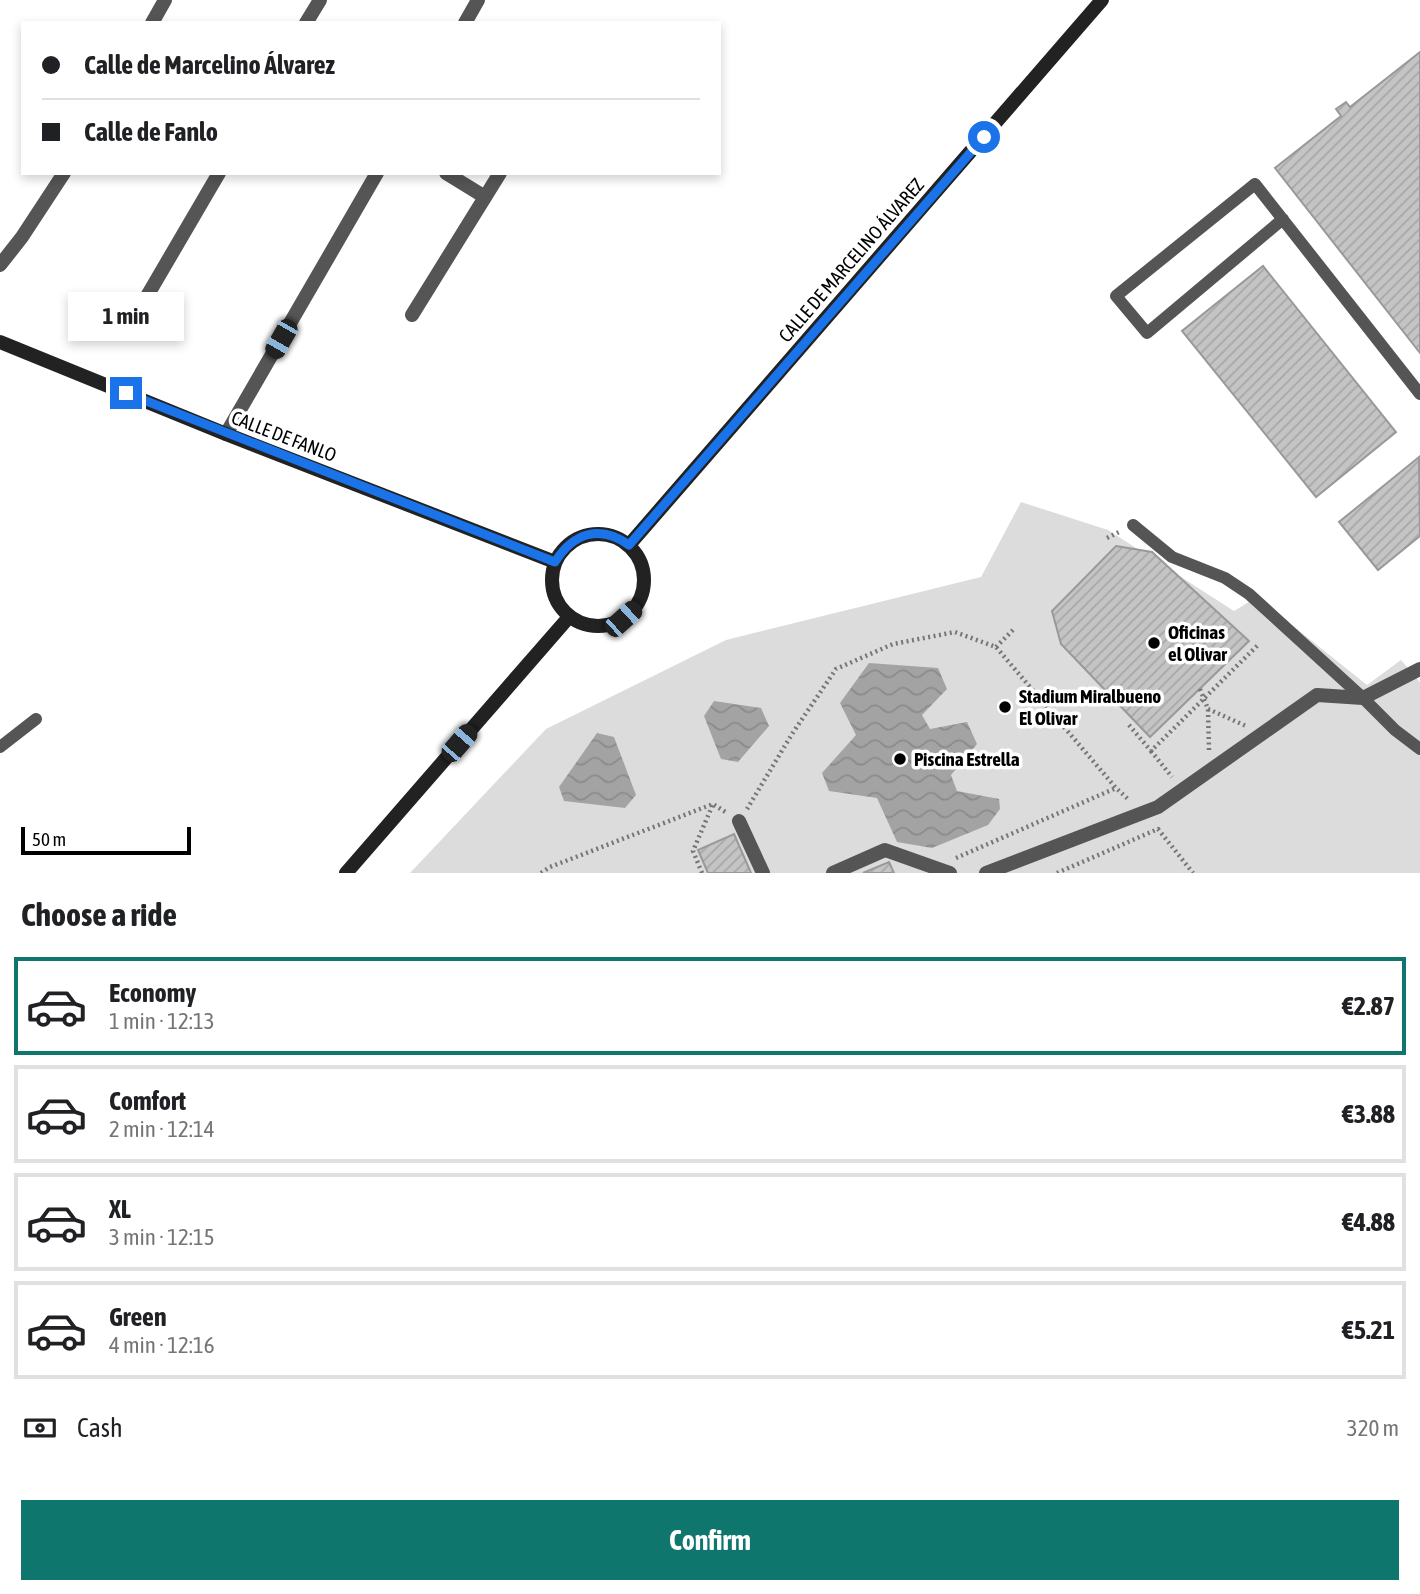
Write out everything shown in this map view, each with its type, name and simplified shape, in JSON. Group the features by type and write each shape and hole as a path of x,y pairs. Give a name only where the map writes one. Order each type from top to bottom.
{"street":[{"path":"153,21 165,0"},
{"path":"307,21 320,0"},
{"path":"466,21 478,0"},
{"name":"CALLE DE MARCELINO ÁLVAREZ","path":"629,545 1102,0"},
{"path":"0,265 63,175"},
{"path":"136,315 218,175"},
{"path":"226,434 376,175"},
{"path":"449,175 485,197"},
{"path":"412,315 499,175"},
{"name":"CALLE DE FANLO","path":"0,342 226,434 555,562"},
{"path":"600,533 613,536 629,545 642,567 644,582 634,609 623,619 596,627 581,624 569,617 559,606 551,577 555,562 563,550 573,540 600,533"},
{"path":"346,873 569,617"},
{"path":"986,873 1158,807 1317,695 1363,698 1418,670"},
{"path":"739,821 763,873"},
{"path":"833,873 885,850 950,873"}],"lane":[{"path":"1283,219 1147,332 1116,296 1255,184 1283,219 1420,394"},
{"path":"1133,525 1172,557 1225,578 1249,594 1395,730 1420,749"},
{"path":"0,747 36,719"}],"path":[{"path":"996,647 1015,628"},
{"path":"713,804 739,821 792,734 836,669 893,644 956,632 996,647 1115,788 1144,813"},
{"path":"1151,751 1259,644"},
{"path":"1200,689 1208,709 1210,769"},
{"path":"1208,709 1262,733"},
{"path":"1129,725 1182,790"},
{"path":"934,867 1115,788"},
{"path":"541,873 550,867 713,804"},
{"path":"702,873 693,851 713,804"},
{"path":"1057,873 1158,829 1193,873"},
{"path":"550,867 554,873"}],"shaded area":[{"name":"Stadium Miralbueno El Olivar","path":"1021,502 1108,530 1234,611 1257,597 1367,685 1401,660 1420,682 1420,873 410,873 546,729 726,640 981,577"}],"water":[{"name":"Piscina Estrella","path":"869,663 938,668 947,689 922,715 930,729 967,722 977,744 951,775 957,791 999,799 1000,809 988,825 932,848 897,842 877,798 829,791 822,773 856,735 840,703"},
{"path":"714,701 761,708 769,726 738,762 721,759 704,716"},
{"path":"597,733 614,737 636,795 625,808 564,801 559,787"}],"building":[{"path":"1420,52 1420,353 1275,168 1341,116 1336,109 1346,102 1350,107"},
{"path":"1263,266 1396,432 1316,497 1182,331"},
{"path":"1419,457 1420,536 1378,570 1339,522"},
{"name":"Oficinas el Olivar","path":"1116,546 1152,552 1249,641 1150,737 1061,644 1052,611"},
{"path":"734,834 751,873 708,873 698,850"},
{"path":"889,862 894,873 863,873"}],"place":[{"name":"Oficinas el Olivar","path":"1154,643"},
{"name":"Stadium Miralbueno El Olivar","path":"1005,707"},
{"name":"Piscina Estrella","path":"900,759"}],"route":[{"path":"126,393 555,562 573,540 586,535 600,533 613,536 629,545 984,137"}]}
